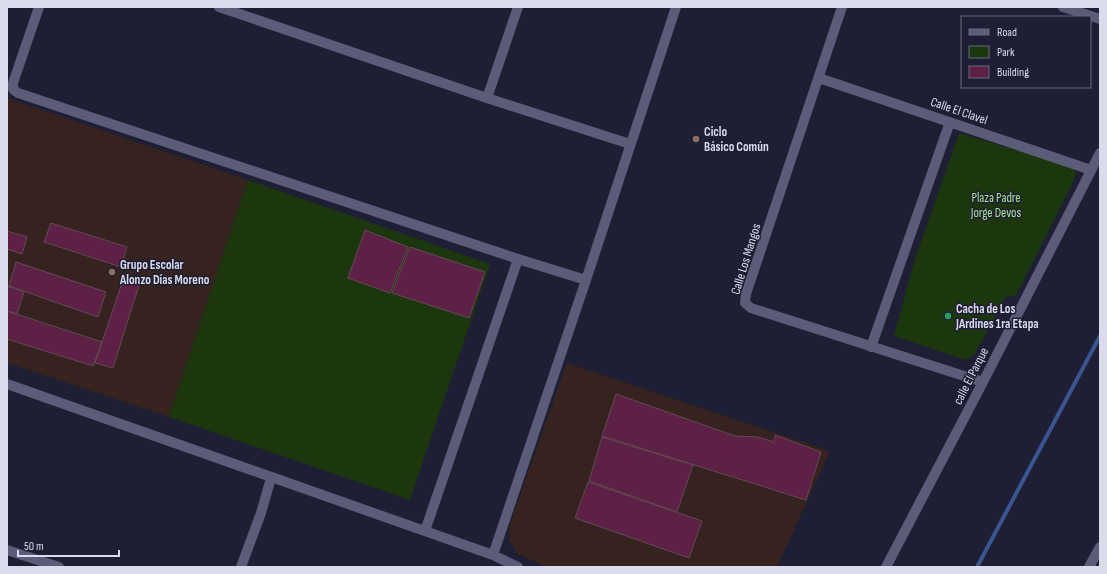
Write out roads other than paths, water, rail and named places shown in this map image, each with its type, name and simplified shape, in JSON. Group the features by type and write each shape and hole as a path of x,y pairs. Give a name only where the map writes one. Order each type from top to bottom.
{"street":[{"path":"38,7 13,83 13,89 18,93 518,260 586,280"},
{"path":"219,7 487,98 630,144"},
{"path":"487,98 518,7"},
{"path":"493,555 676,7"},
{"name":"Calle Los Mangos","path":"842,7 746,294 745,303 751,308 983,382"},
{"path":"1063,7 1091,16"},
{"name":"Calle El Clavel","path":"819,78 1091,170"},
{"path":"871,347 950,122"},
{"name":"calle El Parque","path":"886,567 983,382 1100,153"},
{"path":"425,531 518,260"},
{"path":"7,384 270,478 493,555 518,567"},
{"path":"241,567 261,513 270,478"},
{"path":"1089,567 1100,547"},
{"path":"7,550 59,567"}],"waterway":[{"path":"977,567 1100,336"}],"place":[{"name":"Ciclo Básico Común","path":"696,139"},
{"name":"Grupo Escolar Alonzo Días Moreno","path":"112,272"},
{"name":"Cacha de Los JArdines 1ra Etapa","path":"948,316"}],"park label":[{"name":"Plaza Padre Jorge Devos","path":"996,206"}]}
